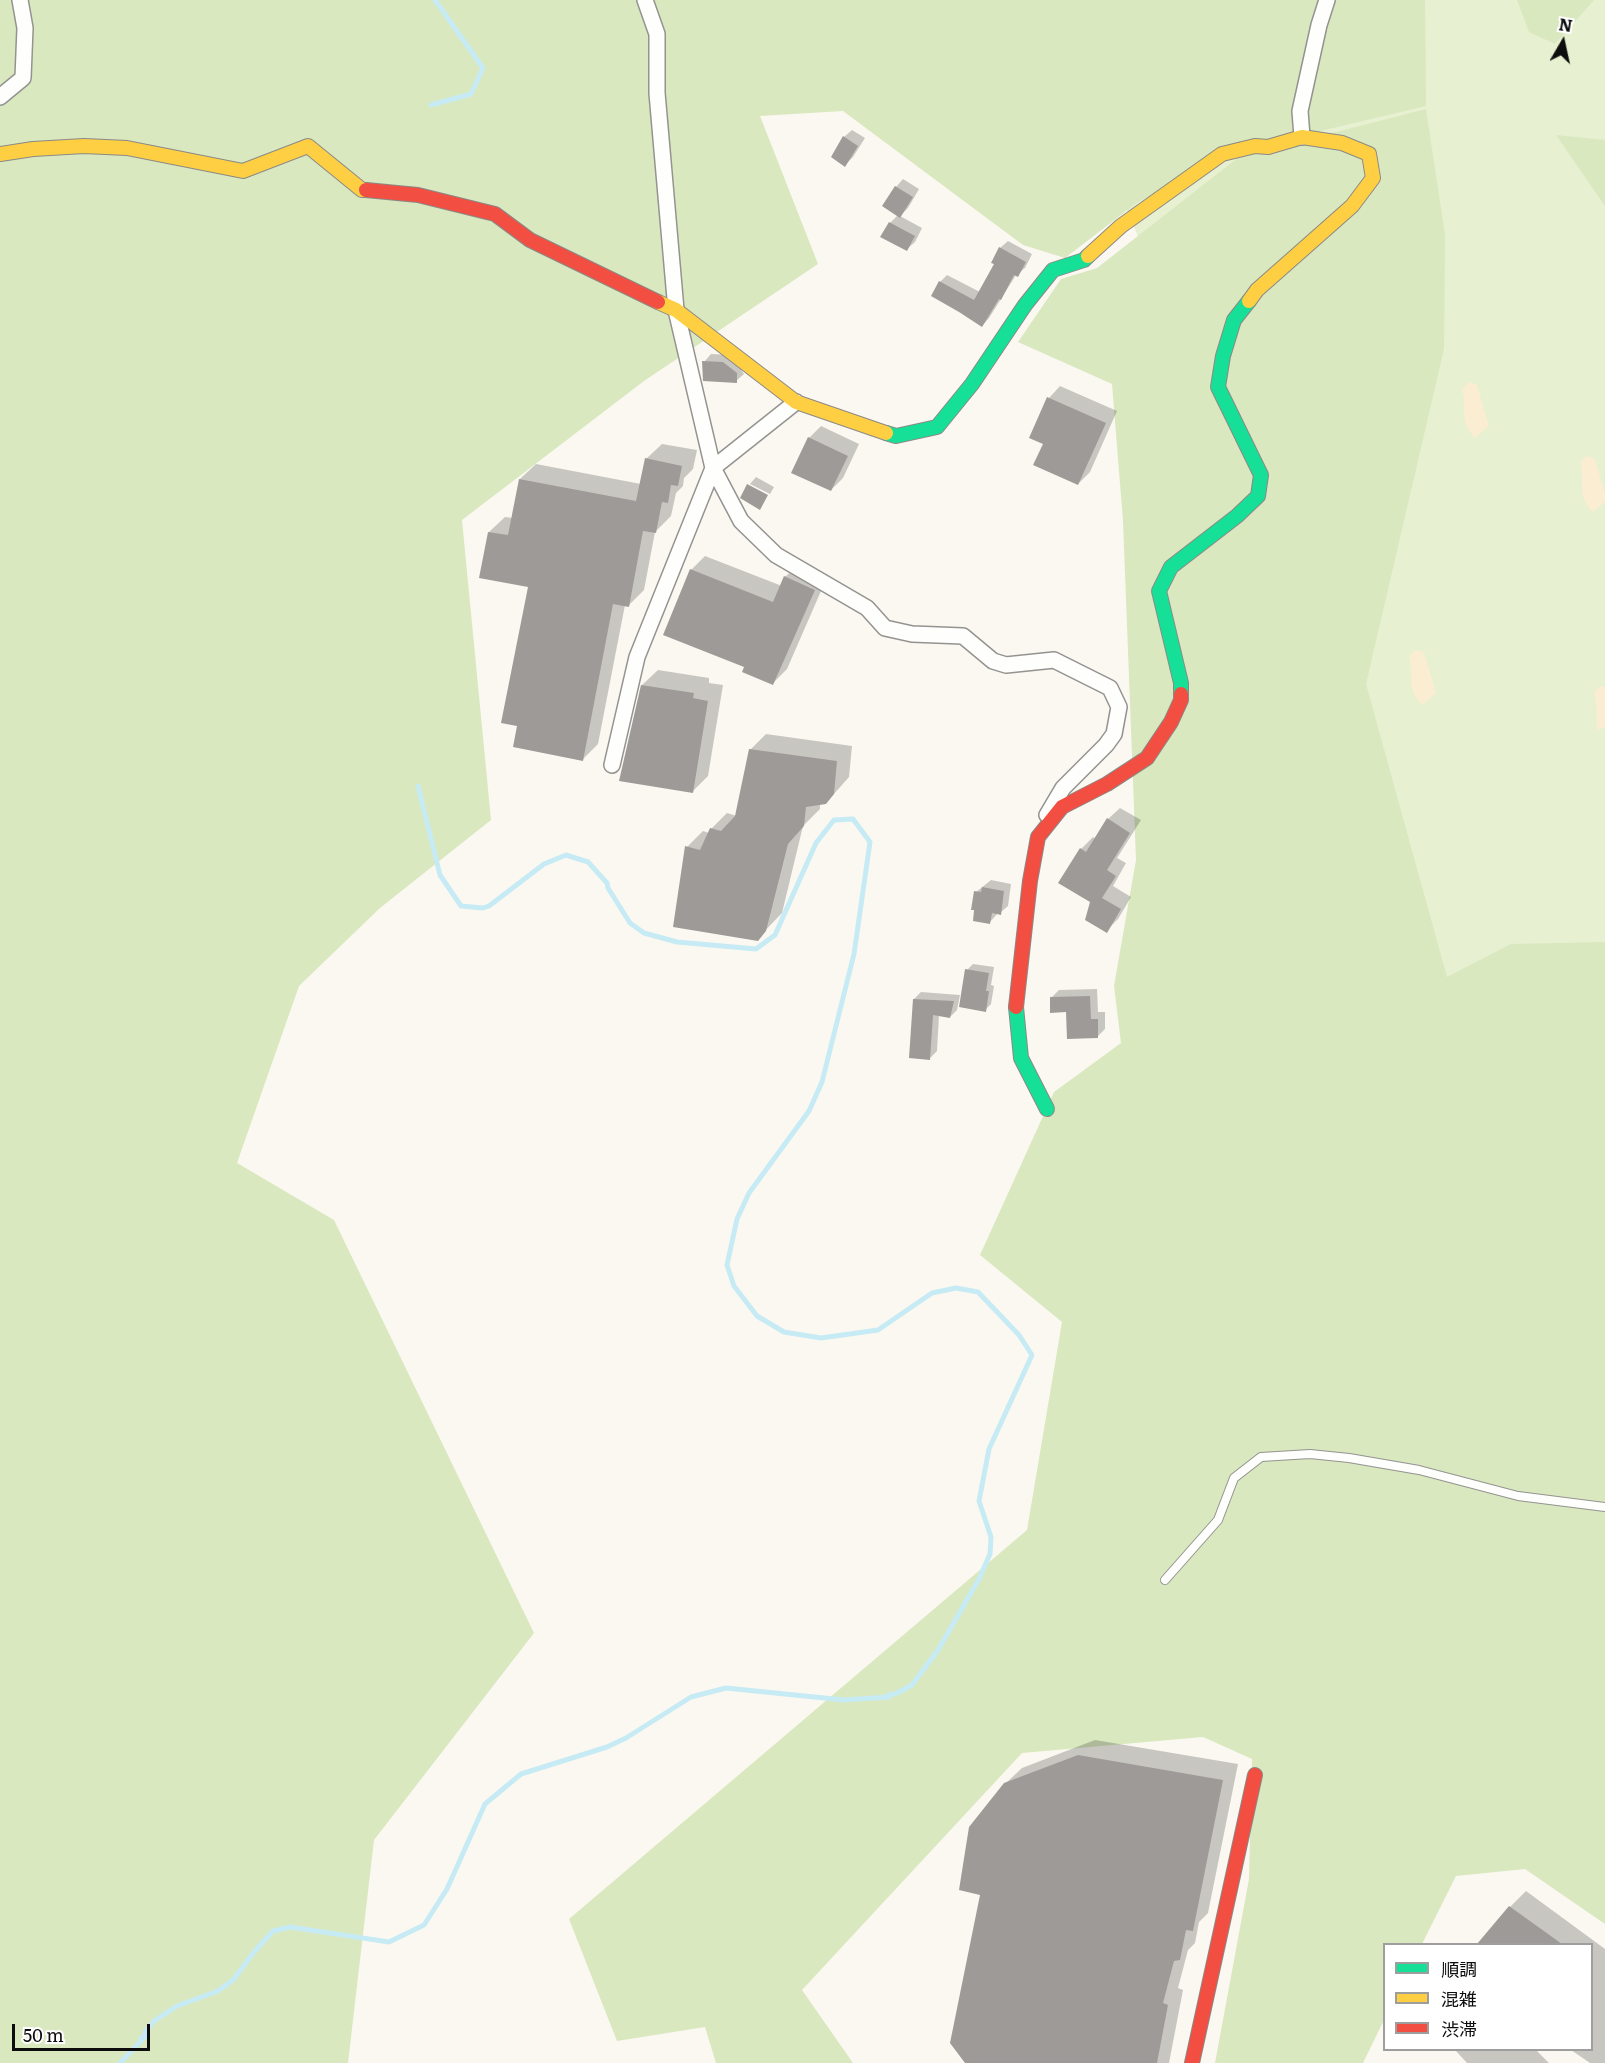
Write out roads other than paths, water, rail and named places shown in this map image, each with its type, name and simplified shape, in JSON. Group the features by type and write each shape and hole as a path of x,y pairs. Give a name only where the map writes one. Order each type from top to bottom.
{"street":[{"path":"0,97 23,78 25,28 20,0"},
{"path":"645,0 657,34 657,93 676,310 713,468 741,521 776,555 867,608 885,628 912,634 963,636 993,661 1006,665 1054,660 1110,688 1119,707 1114,734 1063,788 1049,810 1038,837 1030,880 1016,1004 1021,1058 1047,1109"},
{"path":"1302,137 1300,111 1319,25 1327,0"},
{"path":"0,154 33,149 84,146 128,148 243,171 308,146 362,190 418,195 495,214 530,240 676,310 796,402 896,436 937,427 972,384 1025,305 1053,270 1084,260 1121,225 1222,154 1255,146 1268,147 1302,137 1342,143 1369,154 1373,178 1352,206 1257,290 1234,320 1223,356 1218,387 1261,475 1258,496 1237,516 1171,567 1159,591 1181,683 1180,700 1171,722 1147,758 1107,784 1062,807 1038,837"},
{"path":"612,765 637,657 713,468 796,402"},
{"path":"1192,2063 1255,1775"}],"lane":[{"path":"1165,1580 1218,1520 1234,1478 1261,1457 1310,1454 1350,1458 1419,1470 1518,1496 1605,1507"}],"waterway":[{"path":"431,105 471,94 483,68 435,0"},
{"path":"120,2063 142,2040 141,2038 145,2037 145,2032 154,2021 177,2006 218,1991 233,1980 273,1931 290,1927 389,1942 424,1925 447,1889 485,1804 521,1774 607,1747 626,1738 691,1697 726,1688 844,1700 889,1697 888,1695 912,1685 938,1650 979,1579 990,1554 991,1537 979,1501 989,1449 1032,1355 1019,1335 978,1292 956,1288 932,1293 878,1330 821,1338 784,1332 757,1316 734,1286 727,1265 737,1219 749,1193 809,1111 822,1082 854,954 870,842 853,819 834,820 816,843 775,935 756,949 677,942 644,933 630,923 607,883 588,862 566,855 544,864 489,906 483,908 461,906 440,875 418,786"}]}
